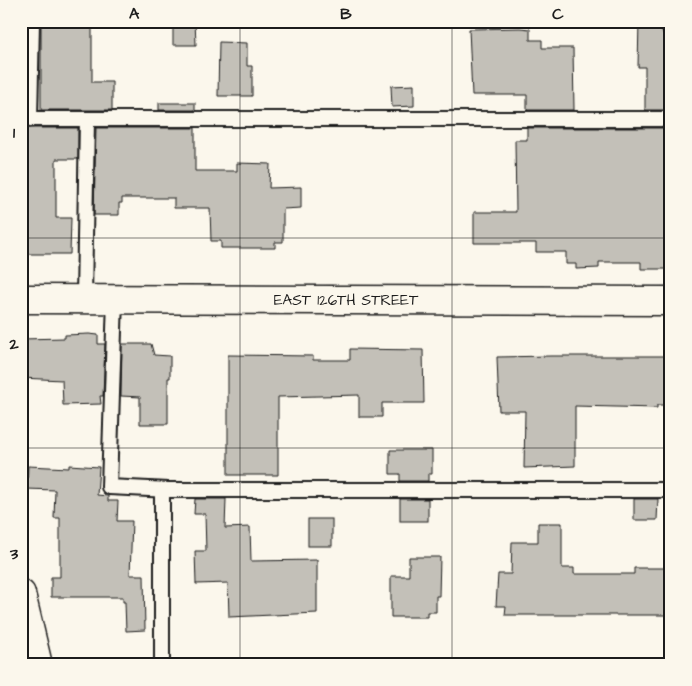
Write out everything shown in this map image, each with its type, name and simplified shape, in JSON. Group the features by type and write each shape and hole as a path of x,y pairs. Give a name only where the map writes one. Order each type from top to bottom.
{"street":[{"name":"EAST 126TH STREET","path":"21,299 671,300"},
{"path":"21,594 38,665"}],"lane":[{"path":"32,21 30,119 671,119"},
{"path":"84,299 87,119"},
{"path":"115,299 110,488 162,490 671,490"},
{"path":"162,490 162,665"}],"building":[{"path":"41,21 92,21 92,82 112,82 112,110 41,110"},
{"path":"173,21 195,21 196,45 173,45"},
{"path":"639,21 662,21 662,33 671,33 671,110 645,110 645,67 638,67"},
{"path":"469,29 530,29 530,40 542,40 542,48 573,48 574,110 527,110 527,95 472,95"},
{"path":"219,42 247,43 247,66 252,66 252,96 218,96"},
{"path":"414,85 414,106 392,107 391,86"},
{"path":"159,103 195,103 195,110 159,110"},
{"path":"78,128 78,159 56,159 56,218 71,218 70,254 21,254 21,129"},
{"path":"96,128 195,128 195,171 237,171 237,163 270,164 269,188 301,187 301,208 283,209 283,242 275,242 275,248 221,248 221,241 211,241 210,208 174,208 174,198 122,198 122,203 119,203 119,215 94,215"},
{"path":"527,128 671,128 671,269 641,269 641,262 599,262 599,268 576,269 576,264 566,264 566,252 536,252 536,243 474,243 474,212 516,212 515,140 527,140"},
{"path":"65,335 98,335 98,344 105,344 103,396 100,396 101,404 63,405 62,380 21,378 21,339 65,338"},
{"path":"122,344 151,344 154,355 170,356 168,424 140,424 140,397 121,396"},
{"path":"350,349 423,350 424,403 382,403 382,417 359,417 359,395 278,397 278,475 228,475 228,355 313,356 313,360 350,360"},
{"path":"671,356 671,405 657,405 657,408 575,406 575,466 524,468 525,411 499,411 497,357"},
{"path":"390,450 432,450 432,474 428,474 428,481 400,481 400,474 390,474"},
{"path":"69,465 99,467 97,495 108,496 108,501 118,501 117,521 132,521 130,575 144,575 145,630 126,631 125,602 123,602 123,597 51,597 51,577 60,577 60,518 54,518 55,490 27,489 28,466 69,468"},
{"path":"195,499 226,499 225,528 250,527 251,561 317,560 317,613 229,617 228,583 196,584 195,551 206,551 205,514 194,514"},
{"path":"400,499 428,499 428,521 400,521"},
{"path":"634,499 658,499 657,520 634,520"},
{"path":"308,519 332,519 332,546 308,546"},
{"path":"538,523 562,523 562,568 574,568 574,574 634,574 634,568 671,568 671,615 505,615 506,606 496,606 498,574 511,574 512,542 538,542"},
{"path":"409,557 440,557 439,596 436,596 436,612 427,612 427,617 391,617 391,576 409,576"}]}
